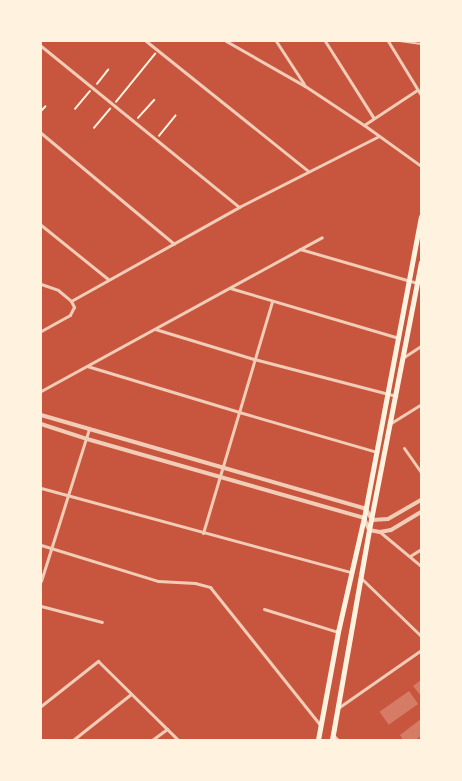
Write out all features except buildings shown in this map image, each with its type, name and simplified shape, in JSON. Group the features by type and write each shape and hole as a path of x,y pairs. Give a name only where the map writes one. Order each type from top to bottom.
{"main road":[{"path":"318,740 338,632 366,509 421,217"},
{"path":"332,737 421,263"}],"street":[{"path":"146,41 308,171"},
{"path":"226,41 305,86 364,124 421,166"},
{"path":"276,41 305,86"},
{"path":"325,41 373,117"},
{"path":"388,41 421,95"},
{"path":"41,46 239,207"},
{"path":"364,124 418,90"},
{"path":"41,134 174,244"},
{"path":"71,301 239,207 379,136"},
{"path":"41,225 108,279"},
{"path":"41,391 322,237"},
{"path":"300,249 417,284"},
{"path":"41,284 58,290 71,301 74,307 70,315 41,332"},
{"path":"229,287 399,338"},
{"path":"203,533 272,301"},
{"path":"155,329 254,359 396,396"},
{"path":"404,357 421,346"},
{"path":"87,366 377,452"},
{"path":"391,423 421,404"},
{"path":"41,415 366,509 372,520 388,519 421,500"},
{"path":"41,424 219,478 364,518 370,530 380,532 391,530 421,512"},
{"path":"41,581 89,429"},
{"path":"404,448 421,472"},
{"path":"41,488 68,497 351,572"},
{"path":"380,532 421,566"},
{"path":"41,545 158,581 195,583 210,587 320,725"},
{"path":"410,556 421,549"},
{"path":"362,579 421,636"},
{"path":"41,606 102,622"},
{"path":"264,609 338,632"},
{"path":"338,708 421,650"},
{"path":"41,706 98,661 178,740"},
{"path":"73,740 131,694"},
{"path":"152,740 167,729"},
{"path":"332,737 338,740"}],"lane":[{"path":"400,41 418,42 421,44"}],"path":[{"path":"94,128 158,50"},
{"path":"75,109 108,70"},
{"path":"135,121 154,100"},
{"path":"41,111 45,107"},
{"path":"156,139 175,116"}]}
